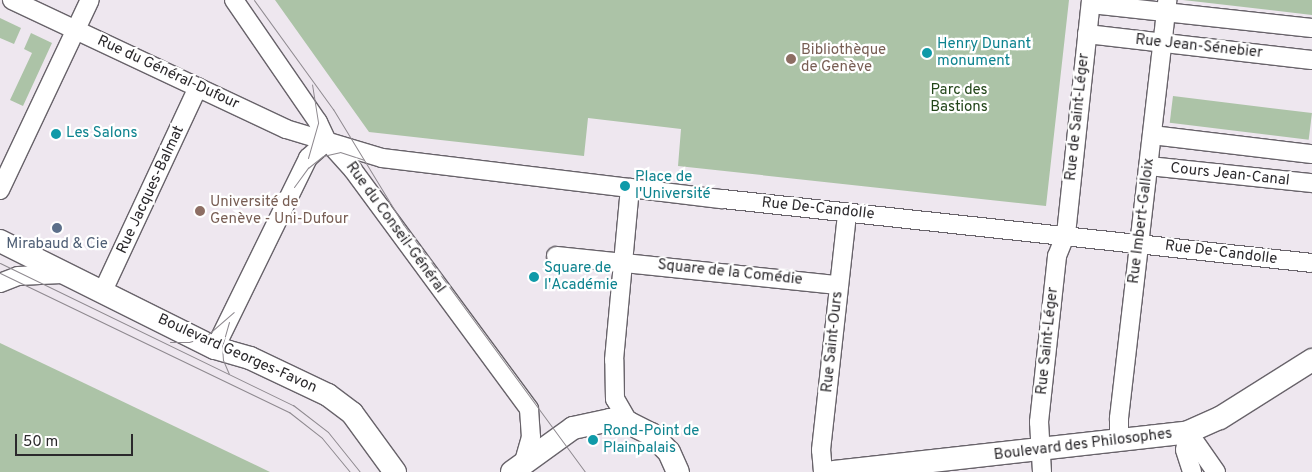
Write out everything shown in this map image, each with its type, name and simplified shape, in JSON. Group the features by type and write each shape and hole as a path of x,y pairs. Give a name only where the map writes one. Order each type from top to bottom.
{"main road":[{"name":"Boulevard Georges-Favon","path":"0,241 62,274 216,348 250,358 343,405 395,472"},
{"name":"Boulevard des Philosophes","path":"834,472 1041,461 1119,441 1188,432 1220,418 1312,360"},
{"path":"518,467 582,425 610,420 629,424 658,440 678,472"}],"street":[{"name":"Rue du Général-Dufour","path":"12,0 286,129 327,141"},
{"path":"0,190 90,0"},
{"name":"Rue du Conseil-Général","path":"234,0 318,122 327,141 353,170 528,409 531,437 518,467"},
{"name":"Rue Jean-Sénebier","path":"1091,2 1167,6 1312,28"},
{"name":"Rue de Saint-Léger","path":"1066,234 1091,2"},
{"name":"Rue Imbert-Galloix","path":"1119,441 1119,418 1167,6"},
{"name":"Rue Jean-Sénebier","path":"1087,34 1312,60"},
{"name":"Rue Jacques-Balmat","path":"102,293 198,87"},
{"name":"Cours Jean-Canal","path":"1152,136 1312,154"},
{"path":"216,348 308,158 327,141"},
{"name":"Rue De-Candolle","path":"327,141 382,158 847,213 1066,234 1312,263"},
{"name":"Cours Jean-Canal","path":"1149,166 1312,183"},
{"path":"629,424 614,392 622,262 630,188"},
{"name":"Rue Saint-Ours","path":"822,472 821,450 847,213"},
{"name":"Rue Saint-Léger","path":"1041,461 1038,429 1057,256 1066,234"},
{"path":"556,256 622,262"},
{"name":"Square de la Comédie","path":"622,262 839,285"},
{"path":"0,283 18,276 62,274"},
{"path":"1188,432 1211,470"},
{"path":"1188,432 1184,450 1192,472"}],"green space":[{"name":"Parc des Bastions","path":"275,0 1069,0 1046,206 678,166 681,129 588,118 584,156 369,132"},
{"path":"1183,0 1312,0 1312,15"},
{"path":"0,18 21,28 14,44 0,38"},
{"path":"31,33 52,43 23,106 10,100 32,53 24,49"},
{"path":"1173,96 1312,113 1309,140 1170,123"},
{"path":"0,343 86,384 270,472 0,472"}],"tram line":[{"path":"254,0 333,109 403,224 585,472"},
{"path":"308,158 318,122 312,84"},
{"path":"294,187 308,168 323,156 340,152 364,160"},
{"path":"0,263 293,405 328,432 360,472"},
{"path":"0,273 289,412 322,438 350,472"},
{"path":"170,342 189,342 205,337 234,312"},
{"path":"229,322 222,346 223,360 229,374"}],"place":[{"name":"Henry Dunant monument","path":"927,53"},
{"name":"Bibliothèque de Genève","path":"791,59"},
{"name":"Les Salons","path":"56,134"},
{"name":"Place de l'Université","path":"625,186"},
{"name":"Université de Genève - Uni-Dufour","path":"200,211"},
{"name":"Mirabaud & Cie","path":"57,228"},
{"name":"Square de l'Académie","path":"534,277"},
{"name":"Rond-Point de Plainpalais","path":"593,440"}]}
